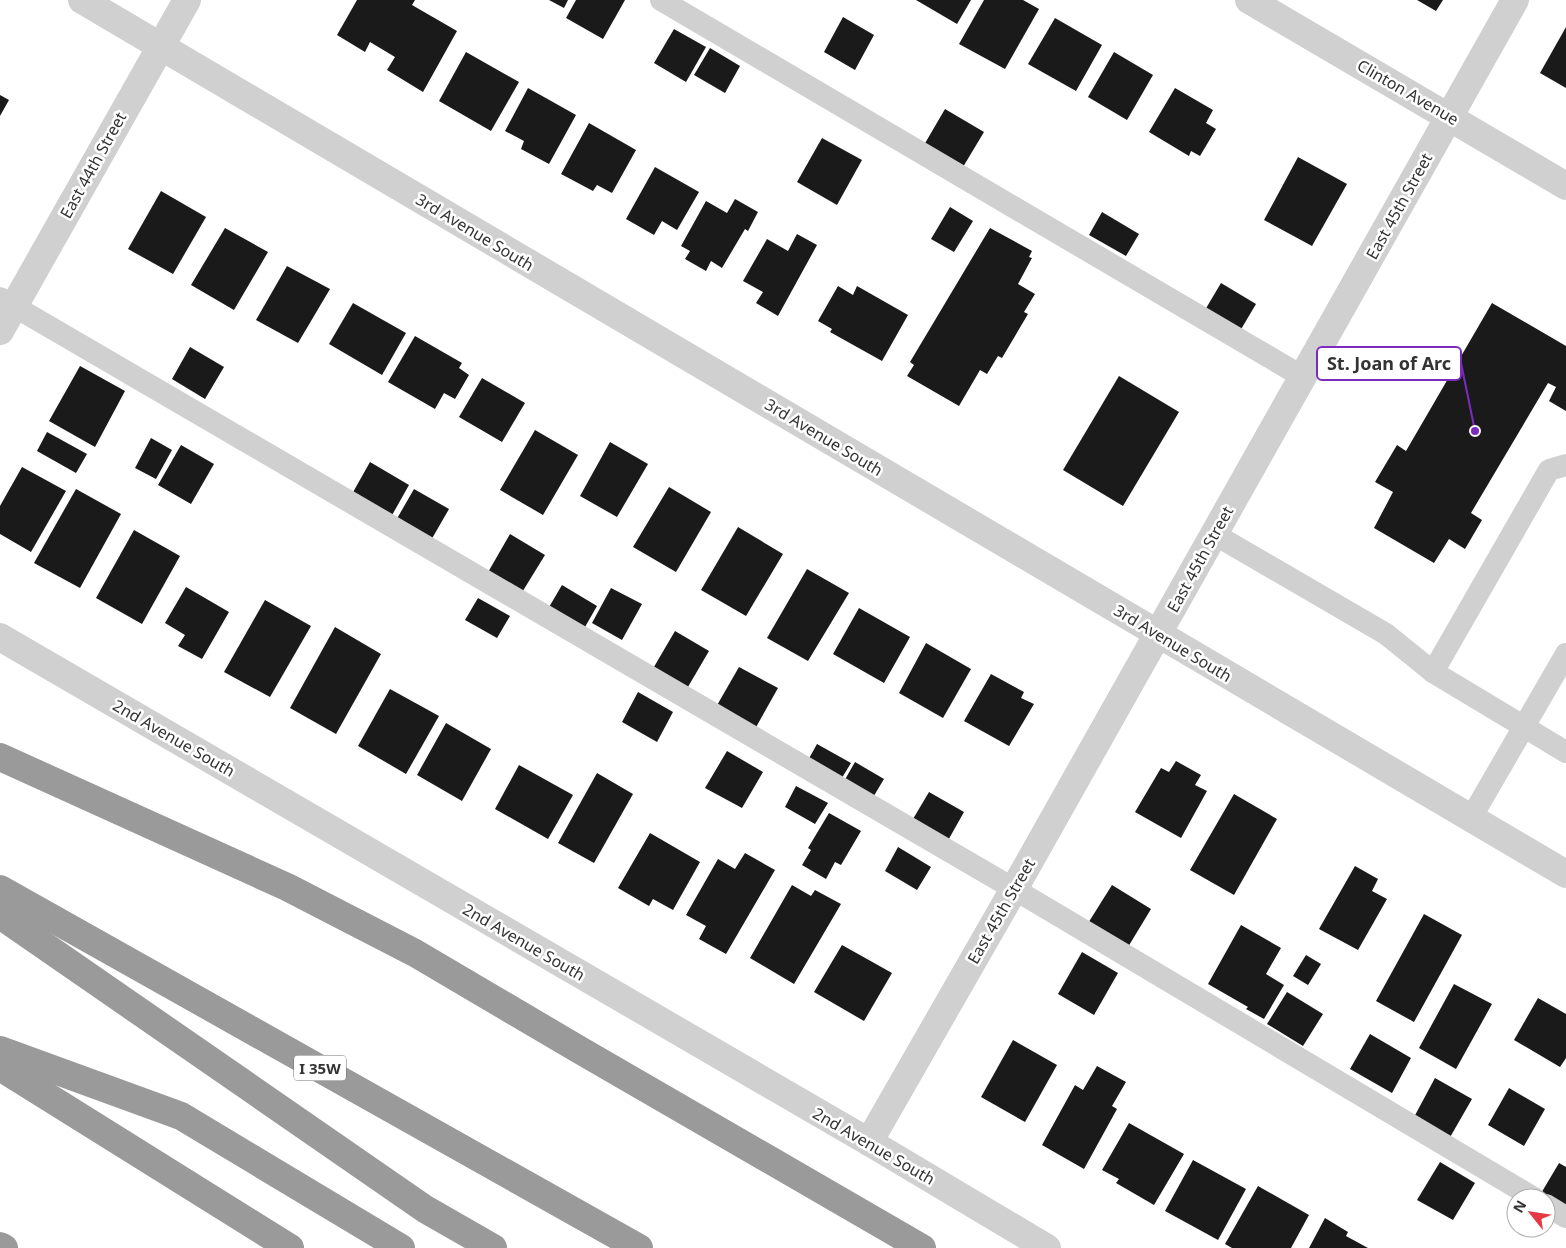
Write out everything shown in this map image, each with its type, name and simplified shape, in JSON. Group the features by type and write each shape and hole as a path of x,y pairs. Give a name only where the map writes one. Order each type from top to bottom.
{"highway":[{"path":"0,758 288,887 415,953 595,1060 922,1248"},
{"name":"I 35W","path":"0,889 639,1248"},
{"path":"0,915 425,1209 493,1248"},
{"path":"0,1050 181,1116 401,1248"},
{"path":"0,1067 290,1248"},
{"path":"0,1246 4,1248"}],"street":[{"name":"3rd Avenue South","path":"82,0 1566,874"},
{"name":"East 44th Street","path":"0,331 7,302 187,0"},
{"name":"Clinton Avenue","path":"1249,0 1566,186"},
{"name":"East 45th Street","path":"869,1142 1014,890 1515,0"},
{"name":"2nd Avenue South","path":"0,637 869,1142 1047,1248"}],"lane":[{"path":"661,0 1302,377"},
{"path":"7,302 1014,890 1517,1188"},
{"path":"1433,672 1549,470 1566,465"},
{"path":"1214,534 1386,634 1433,672 1566,752"},
{"path":"1471,818 1566,654"}],"building":[{"path":"357,0 415,0 412,5 457,31 423,92 387,70 395,57 370,42 365,52 337,35"},
{"path":"549,0 568,0 564,8"},
{"path":"576,0 625,0 603,39 566,18"},
{"path":"916,0 971,0 957,24"},
{"path":"984,0 1023,0 1039,9 1005,69 959,44"},
{"path":"1417,0 1443,0 1436,11"},
{"path":"843,17 874,35 855,70 824,52"},
{"path":"1055,18 1102,45 1076,91 1028,64"},
{"path":"1566,27 1566,88 1540,73"},
{"path":"674,29 706,47 686,82 654,63"},
{"path":"710,48 740,66 725,93 694,75"},
{"path":"466,52 519,82 491,131 439,101"},
{"path":"1114,52 1153,75 1127,120 1088,97"},
{"path":"528,88 576,115 549,164 521,149 524,141 505,131"},
{"path":"1175,88 1213,110 1206,123 1216,129 1200,156 1191,151 1189,156 1149,132"},
{"path":"0,95 9,100 0,116"},
{"path":"945,109 984,132 963,167 924,145"},
{"path":"589,123 636,150 612,193 597,185 593,191 561,174"},
{"path":"822,138 862,160 837,205 797,182"},
{"path":"1298,157 1347,184 1312,246 1264,220"},
{"path":"655,167 699,192 677,230 662,221 654,235 626,219"},
{"path":"161,191 206,217 173,274 128,249"},
{"path":"735,199 758,212 748,231 745,229 722,268 711,261 706,271 685,259 690,251 681,246 706,201 727,213"},
{"path":"950,207 973,221 954,252 931,239"},
{"path":"1102,212 1139,234 1126,256 1089,235"},
{"path":"225,228 268,252 234,310 191,285"},
{"path":"990,228 1032,251 1029,257 1032,258 1018,284 1035,294 1024,312 1028,314 1002,358 998,356 987,374 980,370 959,406 907,376 914,365 910,362"},
{"path":"797,234 817,245 778,316 756,303 763,292 743,281 767,239 788,251"},
{"path":"287,266 330,289 298,343 256,320"},
{"path":"1221,283 1256,304 1240,331 1205,310"},
{"path":"838,286 853,295 857,286 908,315 882,361 830,332 832,329 818,321"},
{"path":"353,303 406,333 382,375 329,344"},
{"path":"1492,303 1566,346 1566,411 1549,401 1556,387 1548,383 1471,513 1482,520 1465,549 1449,539 1434,563 1374,528 1393,492 1375,482 1397,445 1406,451"},
{"path":"415,336 462,363 459,368 469,375 455,399 444,393 435,409 388,382"},
{"path":"190,347 224,367 205,399 172,379"},
{"path":"80,366 125,391 95,447 49,421"},
{"path":"1119,376 1179,412 1123,506 1063,470"},
{"path":"482,378 525,403 502,442 459,417"},
{"path":"535,430 578,455 543,515 500,490"},
{"path":"47,432 87,454 76,473 37,451"},
{"path":"151,438 172,450 156,479 135,468"},
{"path":"610,442 648,464 617,517 580,496"},
{"path":"181,445 214,464 191,504 158,485"},
{"path":"370,462 409,485 391,517 352,494"},
{"path":"22,467 66,491 31,552 0,534 0,506"},
{"path":"669,487 711,512 676,572 633,547"},
{"path":"76,489 121,514 80,588 34,563"},
{"path":"414,489 449,509 430,542 395,522"},
{"path":"738,527 783,554 746,616 701,590"},
{"path":"134,530 180,556 142,624 96,598"},
{"path":"510,534 545,555 521,594 487,574"},
{"path":"807,569 849,593 808,661 767,638"},
{"path":"562,585 597,606 581,634 545,614"},
{"path":"186,587 229,612 202,659 178,646 185,635 165,623"},
{"path":"611,588 642,604 622,640 592,623"},
{"path":"478,598 510,616 497,638 465,620"},
{"path":"265,600 311,626 270,697 224,672"},
{"path":"859,608 910,637 884,683 833,654"},
{"path":"335,627 381,654 336,734 290,708"},
{"path":"675,631 709,651 685,692 651,672"},
{"path":"926,643 971,669 943,718 899,693"},
{"path":"739,667 778,688 755,729 716,707"},
{"path":"991,674 1024,692 1021,698 1034,704 1009,746 964,721"},
{"path":"390,689 439,716 406,774 358,746"},
{"path":"638,692 673,712 657,742 622,722"},
{"path":"446,723 491,749 462,801 417,775"},
{"path":"817,744 851,763 840,781 807,762"},
{"path":"727,751 763,772 742,808 705,788"},
{"path":"1176,761 1201,775 1195,785 1207,791 1181,838 1135,812 1161,768 1169,772"},
{"path":"855,762 884,779 872,799 843,783"},
{"path":"519,765 573,795 548,839 495,809"},
{"path":"597,773 633,794 594,863 558,843"},
{"path":"796,786 828,803 815,824 785,807"},
{"path":"929,792 964,812 946,844 910,824"},
{"path":"1234,794 1277,819 1234,895 1190,870"},
{"path":"829,813 861,831 841,865 835,862 826,879 802,865 811,850 808,848"},
{"path":"650,833 700,862 673,910 653,899 649,906 618,888"},
{"path":"898,847 931,867 917,890 885,871"},
{"path":"745,853 775,870 726,954 699,939 706,926 686,915 718,859 735,869"},
{"path":"1355,866 1378,879 1372,891 1387,899 1358,950 1319,929"},
{"path":"792,885 811,896 815,890 841,904 794,984 750,958"},
{"path":"1112,885 1151,909 1125,952 1085,928"},
{"path":"1424,914 1462,935 1414,1022 1376,1001"},
{"path":"1241,925 1281,948 1266,974 1284,985 1264,1019 1246,1009 1248,1007 1208,984"},
{"path":"842,945 892,973 864,1021 814,992"},
{"path":"1082,952 1118,973 1094,1015 1058,994"},
{"path":"1306,955 1321,964 1308,985 1293,976"},
{"path":"1454,984 1492,1004 1456,1069 1419,1048"},
{"path":"1287,992 1323,1014 1303,1046 1267,1024"},
{"path":"1538,998 1566,1014 1566,1058 1560,1067 1514,1040"},
{"path":"1370,1034 1411,1058 1392,1093 1350,1069"},
{"path":"1013,1040 1057,1065 1025,1122 981,1097"},
{"path":"1097,1066 1126,1082 1112,1106 1117,1109 1084,1169 1042,1145 1075,1085 1083,1090"},
{"path":"1435,1078 1472,1099 1449,1139 1413,1119"},
{"path":"1509,1088 1545,1109 1524,1146 1488,1125"},
{"path":"1129,1123 1184,1154 1154,1205 1116,1183 1119,1179 1102,1170"},
{"path":"1193,1160 1246,1189 1218,1240 1165,1211"},
{"path":"1440,1162 1475,1183 1453,1220 1417,1200"},
{"path":"1559,1163 1566,1167 1566,1210 1556,1204 1556,1188 1544,1188"},
{"path":"1258,1186 1309,1215 1291,1248 1232,1248 1225,1244"},
{"path":"1325,1218 1348,1232 1346,1236 1368,1248 1309,1248"}],"place":[{"name":"St. Joan of Arc","path":"1475,431"}]}
